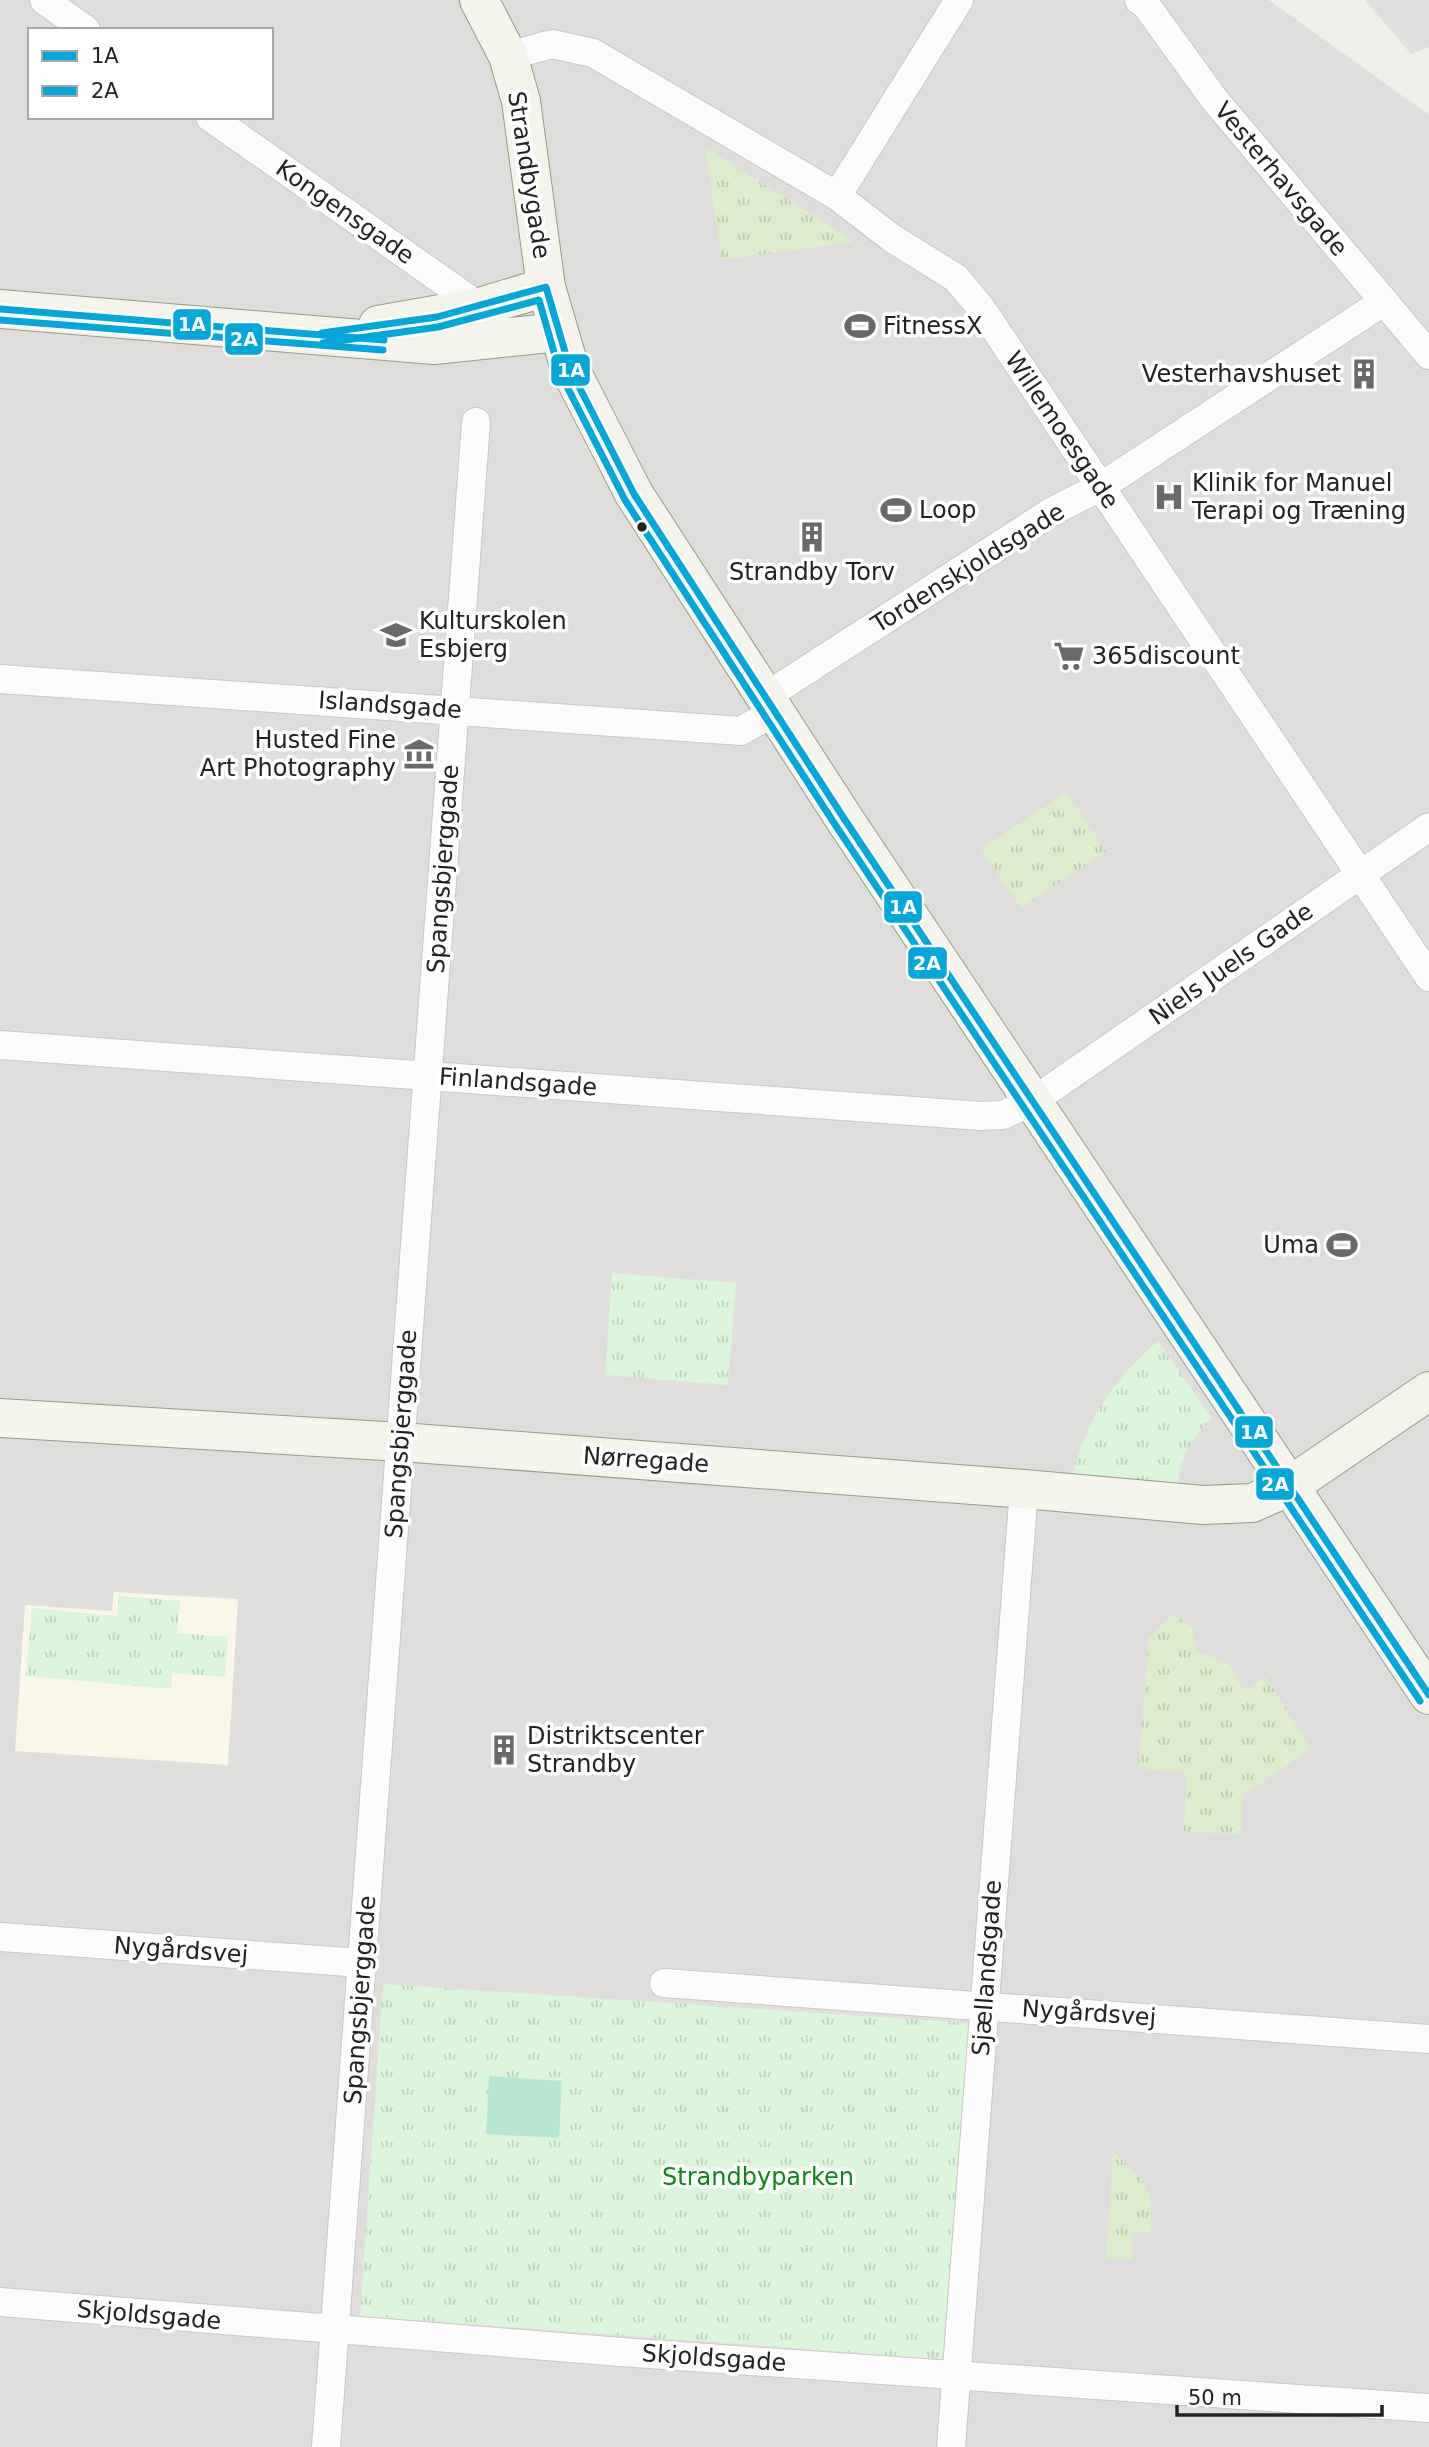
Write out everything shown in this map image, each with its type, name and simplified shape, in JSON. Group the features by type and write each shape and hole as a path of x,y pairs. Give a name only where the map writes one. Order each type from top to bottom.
{"street":[{"path":"44,0 83,28"},
{"name":"Strandbygade","path":"479,0 509,56 521,101 546,288 570,369 634,495 769,705 1429,1695"},
{"path":"837,196 960,0"},
{"name":"Vesterhavsgade","path":"1139,0 1146,5 1214,99 1429,355"},
{"name":"Willemoesgade","path":"509,56 552,44 593,52 837,196 893,239 956,278 981,307 1429,977"},
{"name":"Kongensgade","path":"213,119 480,307"},
{"path":"322,333 480,307 546,288"},
{"name":"Tordenskjoldsgade","path":"769,705 1051,512 1100,487 1383,302"},
{"path":"0,310 322,333 435,345 559,332"},
{"name":"Spangsbjerggade","path":"326,2447 476,422"},
{"name":"Islandsgade","path":"0,679 741,731 769,705"},
{"name":"Niels Juels Gade","path":"1033,1101 1429,827"},
{"name":"Finlandsgade","path":"0,1045 981,1116 1003,1115 1033,1101"},
{"name":"Nørregade","path":"0,1418 401,1442 1203,1505 1252,1503 1289,1488 1429,1391"},
{"name":"Sjællandsgade","path":"951,2447 1024,1489"},
{"name":"Nygårdsvej","path":"0,1937 362,1963"},
{"name":"Nygårdsvej","path":"664,1983 1429,2039"},
{"name":"Skjoldsgade","path":"0,2302 335,2330 1429,2408"}],"shaded area":[{"path":"0,0 1269,0 1429,115 1429,2447 0,2447"},
{"path":"274,0 421,0 444,29 475,103 431,150 363,103 380,78"},
{"path":"808,0 934,0 923,16 915,12 888,55 870,41 851,67 790,29"},
{"path":"1365,0 1429,0 1429,47 1411,54"},
{"path":"83,119 94,119 138,154 101,212 101,247 62,244 60,289 50,286 55,160"},
{"path":"14,390 58,394 57,411 119,416 117,451 147,454 149,422 188,426 182,496 63,487 57,555 0,551 0,463 9,463"},
{"path":"1093,526 1160,630 1126,651 1095,603 1065,621 1056,608 1040,618 1013,576"},
{"path":"552,574 617,672 595,687 513,683 500,664 499,645 509,633 501,625"},
{"path":"899,704 949,781 1026,732 1064,790 1006,828 989,802 963,819 939,782 924,790 877,718"},
{"path":"1143,796 1206,888 1178,907 1116,815"},
{"path":"1270,1184 1292,1219 1234,1252 1209,1218 1168,1247 1169,1231 1236,1185 1236,1205"},
{"path":"956,1198 1001,1226 1017,1245 987,1360 942,1337"},
{"path":"1307,1233 1332,1273 1296,1295 1271,1256"},
{"path":"1384,1282 1401,1308 1315,1367 1297,1340"},
{"path":"741,1290 849,1299 843,1386 881,1388 885,1340 938,1345 994,1371 1006,1420 730,1399"},
{"path":"507,1506 631,1517 627,1558 504,1548"},
{"path":"1111,1566 1264,1578 1356,1716 1313,1743 1269,1671 1244,1685 1229,1659 1201,1648 1198,1628 1175,1612 1107,1605"},
{"path":"114,1592 238,1599 228,1765 15,1751 25,1605 112,1611"},
{"path":"1300,1769 1323,1804 1276,1834 1292,1861 1248,1858 1251,1800"},
{"path":"1352,1832 1380,1878 1348,1897 1320,1852"},
{"path":"86,1987 218,1996 216,2036 166,2033 164,2061 71,2055 69,2075 56,2074 53,2118 0,2115 0,2059 46,2062 49,2009 84,2011"},
{"path":"1068,2089 1114,2092 1102,2262 1056,2259"},
{"path":"1337,2220 1429,2228 1429,2283 1332,2275"}],"green space":[{"path":"705,147 854,242 722,260"},
{"path":"1067,792 1106,852 1021,908 981,849"},
{"path":"612,1273 736,1283 728,1385 605,1375"},
{"path":"1158,1341 1212,1418 1187,1452 1180,1471 1178,1493 1072,1479 1085,1437 1103,1402 1141,1356"},
{"path":"119,1596 180,1601 177,1633 228,1637 225,1677 172,1673 171,1689 26,1676 32,1608 117,1616"},
{"path":"1173,1614 1194,1629 1196,1651 1228,1663 1244,1690 1266,1677 1311,1749 1243,1795 1241,1835 1184,1831 1187,1774 1138,1768 1149,1637"},
{"name":"Strandbyparken","path":"383,1984 969,2023 943,2359 360,2316"},
{"path":"489,2076 562,2081 559,2138 486,2134"},
{"path":"1113,2152 1146,2186 1151,2204 1151,2233 1133,2232 1131,2261 1106,2259"}],"transit line":[{"name":"1A","path":"322,333 437,317 546,287 570,369 634,494 845,820 1429,1695"},
{"name":"2A","path":"323,343 438,327 539,300 560,373 625,500 836,826 1420,1701"},
{"name":"1A","path":"0,309 384,340"},
{"name":"2A","path":"0,320 383,350"}],"place":[{"name":"FitnessX","path":"860,326"},
{"name":"Vesterhavshuset","path":"1364,374"},
{"name":"Klinik for Manuel Terapi og Træning","path":"1169,497"},
{"name":"Loop","path":"896,510"},
{"name":"Strandby Torv","path":"812,537"},
{"name":"Kulturskolen Esbjerg","path":"396,635"},
{"name":"365discount","path":"1069,656"},
{"name":"Husted Fine Art Photography","path":"419,754"},
{"name":"Uma","path":"1342,1245"},
{"name":"Distriktscenter Strandby","path":"504,1750"}]}
